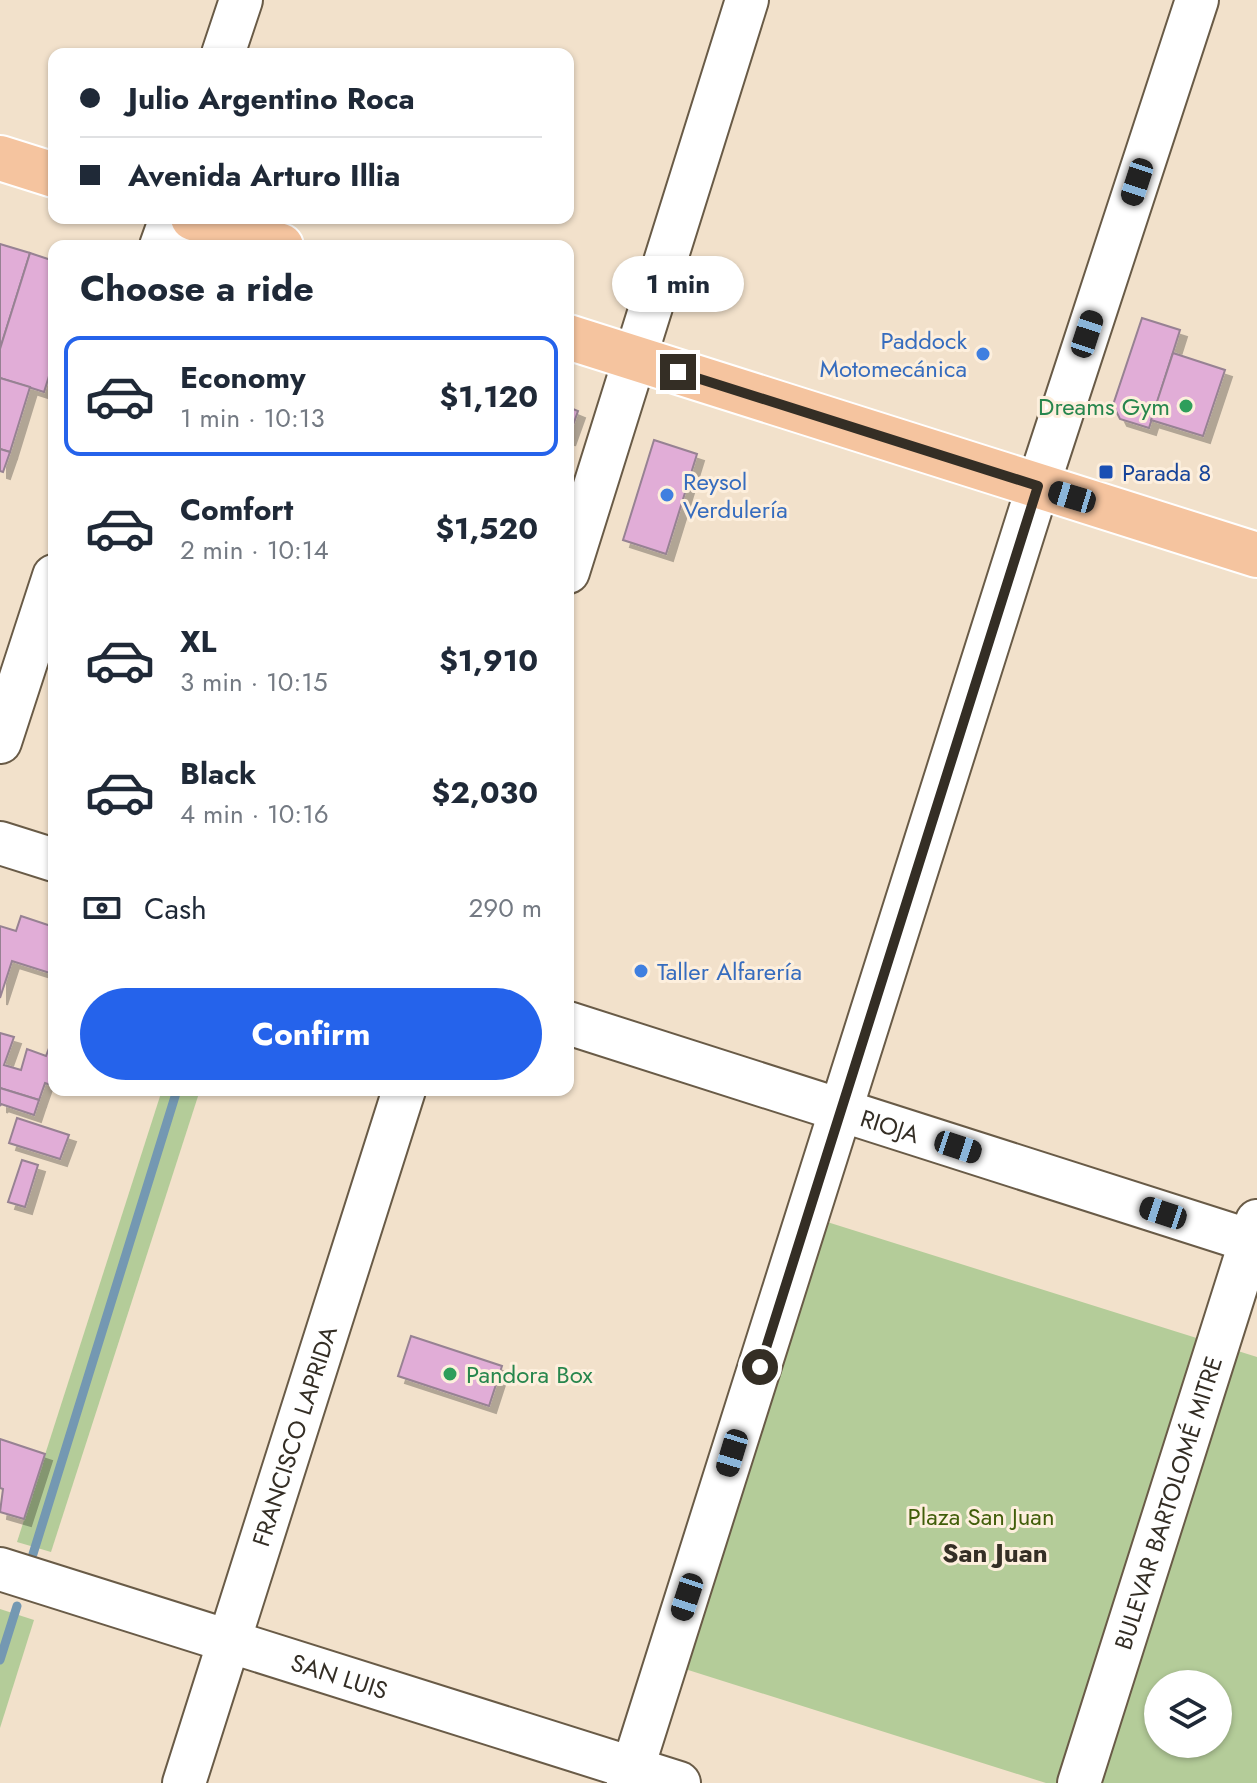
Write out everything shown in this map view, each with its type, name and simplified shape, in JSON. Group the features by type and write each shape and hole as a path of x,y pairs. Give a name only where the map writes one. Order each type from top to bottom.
{"main road":[{"path":"0,158 48,173"},
{"path":"212,224 262,240"},
{"path":"574,339 1257,555"}],"street":[{"path":"225,48 241,0"},
{"path":"574,553 747,0"},
{"path":"630,1776 1038,486 1197,0"},
{"path":"0,742 48,594"},
{"path":"0,843 48,858"},
{"name":"RIOJA","path":"574,1025 841,1110 1255,1235"},
{"name":"FRANCISCO LAPRIDA","path":"184,1783 402,1096"},
{"name":"BULEVAR BARTOLOMÉ MITRE","path":"1079,1783 1255,1235"},
{"name":"SAN LUIS","path":"0,1569 630,1776 679,1783"}],"green space":[{"path":"160,1096 198,1096 51,1552 17,1542"},
{"name":"Plaza San Juan","path":"824,1221 1257,1357 1257,1783 1046,1783 685,1669"},
{"path":"0,1609 34,1620 0,1728"}],"building":[{"path":"0,244 30,253 0,349"},
{"path":"30,253 48,259 48,379 44,392 0,378 0,349"},
{"path":"1142,318 1180,330 1149,428 1120,419 1113,405"},
{"path":"1173,353 1225,370 1203,436 1151,420"},
{"path":"0,378 30,387 10,452 0,449"},
{"path":"654,440 697,454 666,554 623,540"},
{"path":"0,449 10,452 3,472 0,471"},
{"path":"21,916 48,925 48,972 12,961 0,998 0,926 16,931"},
{"path":"0,1033 14,1037 4,1065 21,1070 27,1049 46,1056 48,1051 48,1084 45,1083 39,1100 0,1088"},
{"path":"0,1088 39,1100 34,1115 0,1106"},
{"path":"17,1118 69,1135 60,1159 9,1143"},
{"path":"22,1160 38,1165 25,1207 8,1202"},
{"path":"411,1336 502,1366 489,1406 398,1376"},
{"path":"0,1439 45,1454 24,1519 0,1512 3,1489 0,1488"}],"waterway":[{"path":"33,1554 175,1096"},
{"path":"0,1660 17,1606"}],"place":[{"name":"Paddock Motomecánica","path":"983,354"},
{"name":"Dreams Gym","path":"1186,406"},
{"name":"Parada 8","path":"1106,472"},
{"name":"Reysol Verdulería","path":"667,495"},
{"name":"Taller Alfarería","path":"641,971"},
{"name":"Pandora Box","path":"450,1374"}],"district":[{"name":"San Juan","path":"995,1553"}],"route":[{"path":"678,372 1038,486 760,1367"}]}
